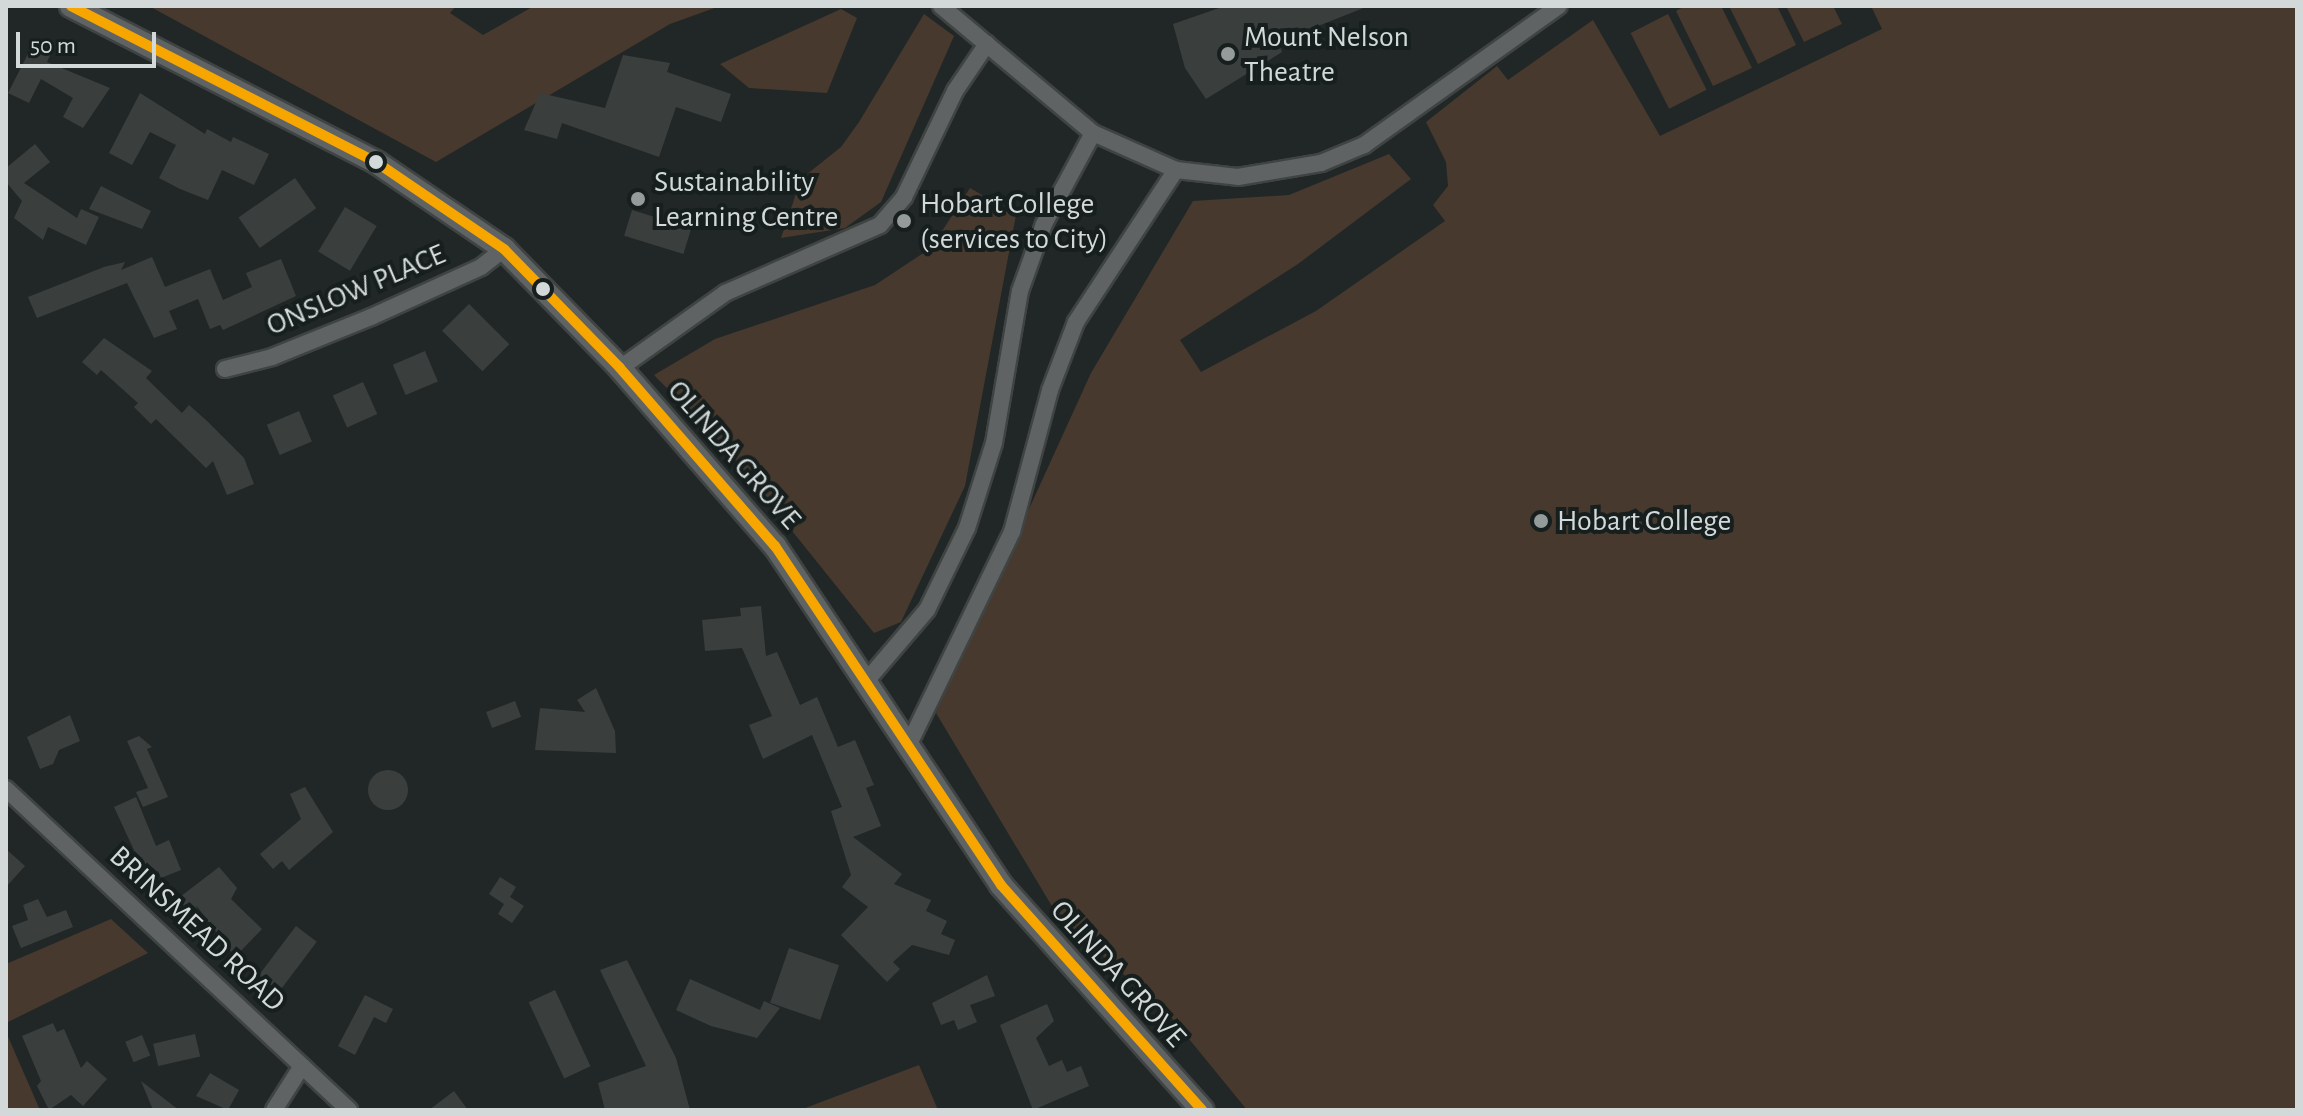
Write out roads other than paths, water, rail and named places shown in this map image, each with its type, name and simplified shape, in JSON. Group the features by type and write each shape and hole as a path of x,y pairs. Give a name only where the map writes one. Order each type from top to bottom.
{"main road":[{"name":"OLINDA GROVE","path":"71,6 376,162 504,249 620,368 775,546 868,679 908,746 1024,914 1202,1110"}],"street":[{"path":"941,6 1093,133 1176,170 1238,177 1280,173 1364,145 1559,6"},
{"path":"620,368 725,293 880,225 904,197 955,91 987,44"},
{"path":"868,679 927,610 967,528 994,443 1020,291 1044,224 1093,133"},
{"path":"908,746 1012,532 1050,390 1076,322 1176,170"},
{"name":"ONSLOW PLACE","path":"225,369 272,357 371,317 481,267 504,249"},
{"name":"BRINSMEAD ROAD","path":"6,789 349,1110"},
{"path":"274,1110 302,1066"}],"place":[{"name":"Mount Nelson Theatre","path":"1228,54"},
{"name":"Sustainability Learning Centre","path":"638,199"},
{"name":"Hobart College (services to City)","path":"904,221"},
{"name":"Hobart College","path":"1541,521"}]}
